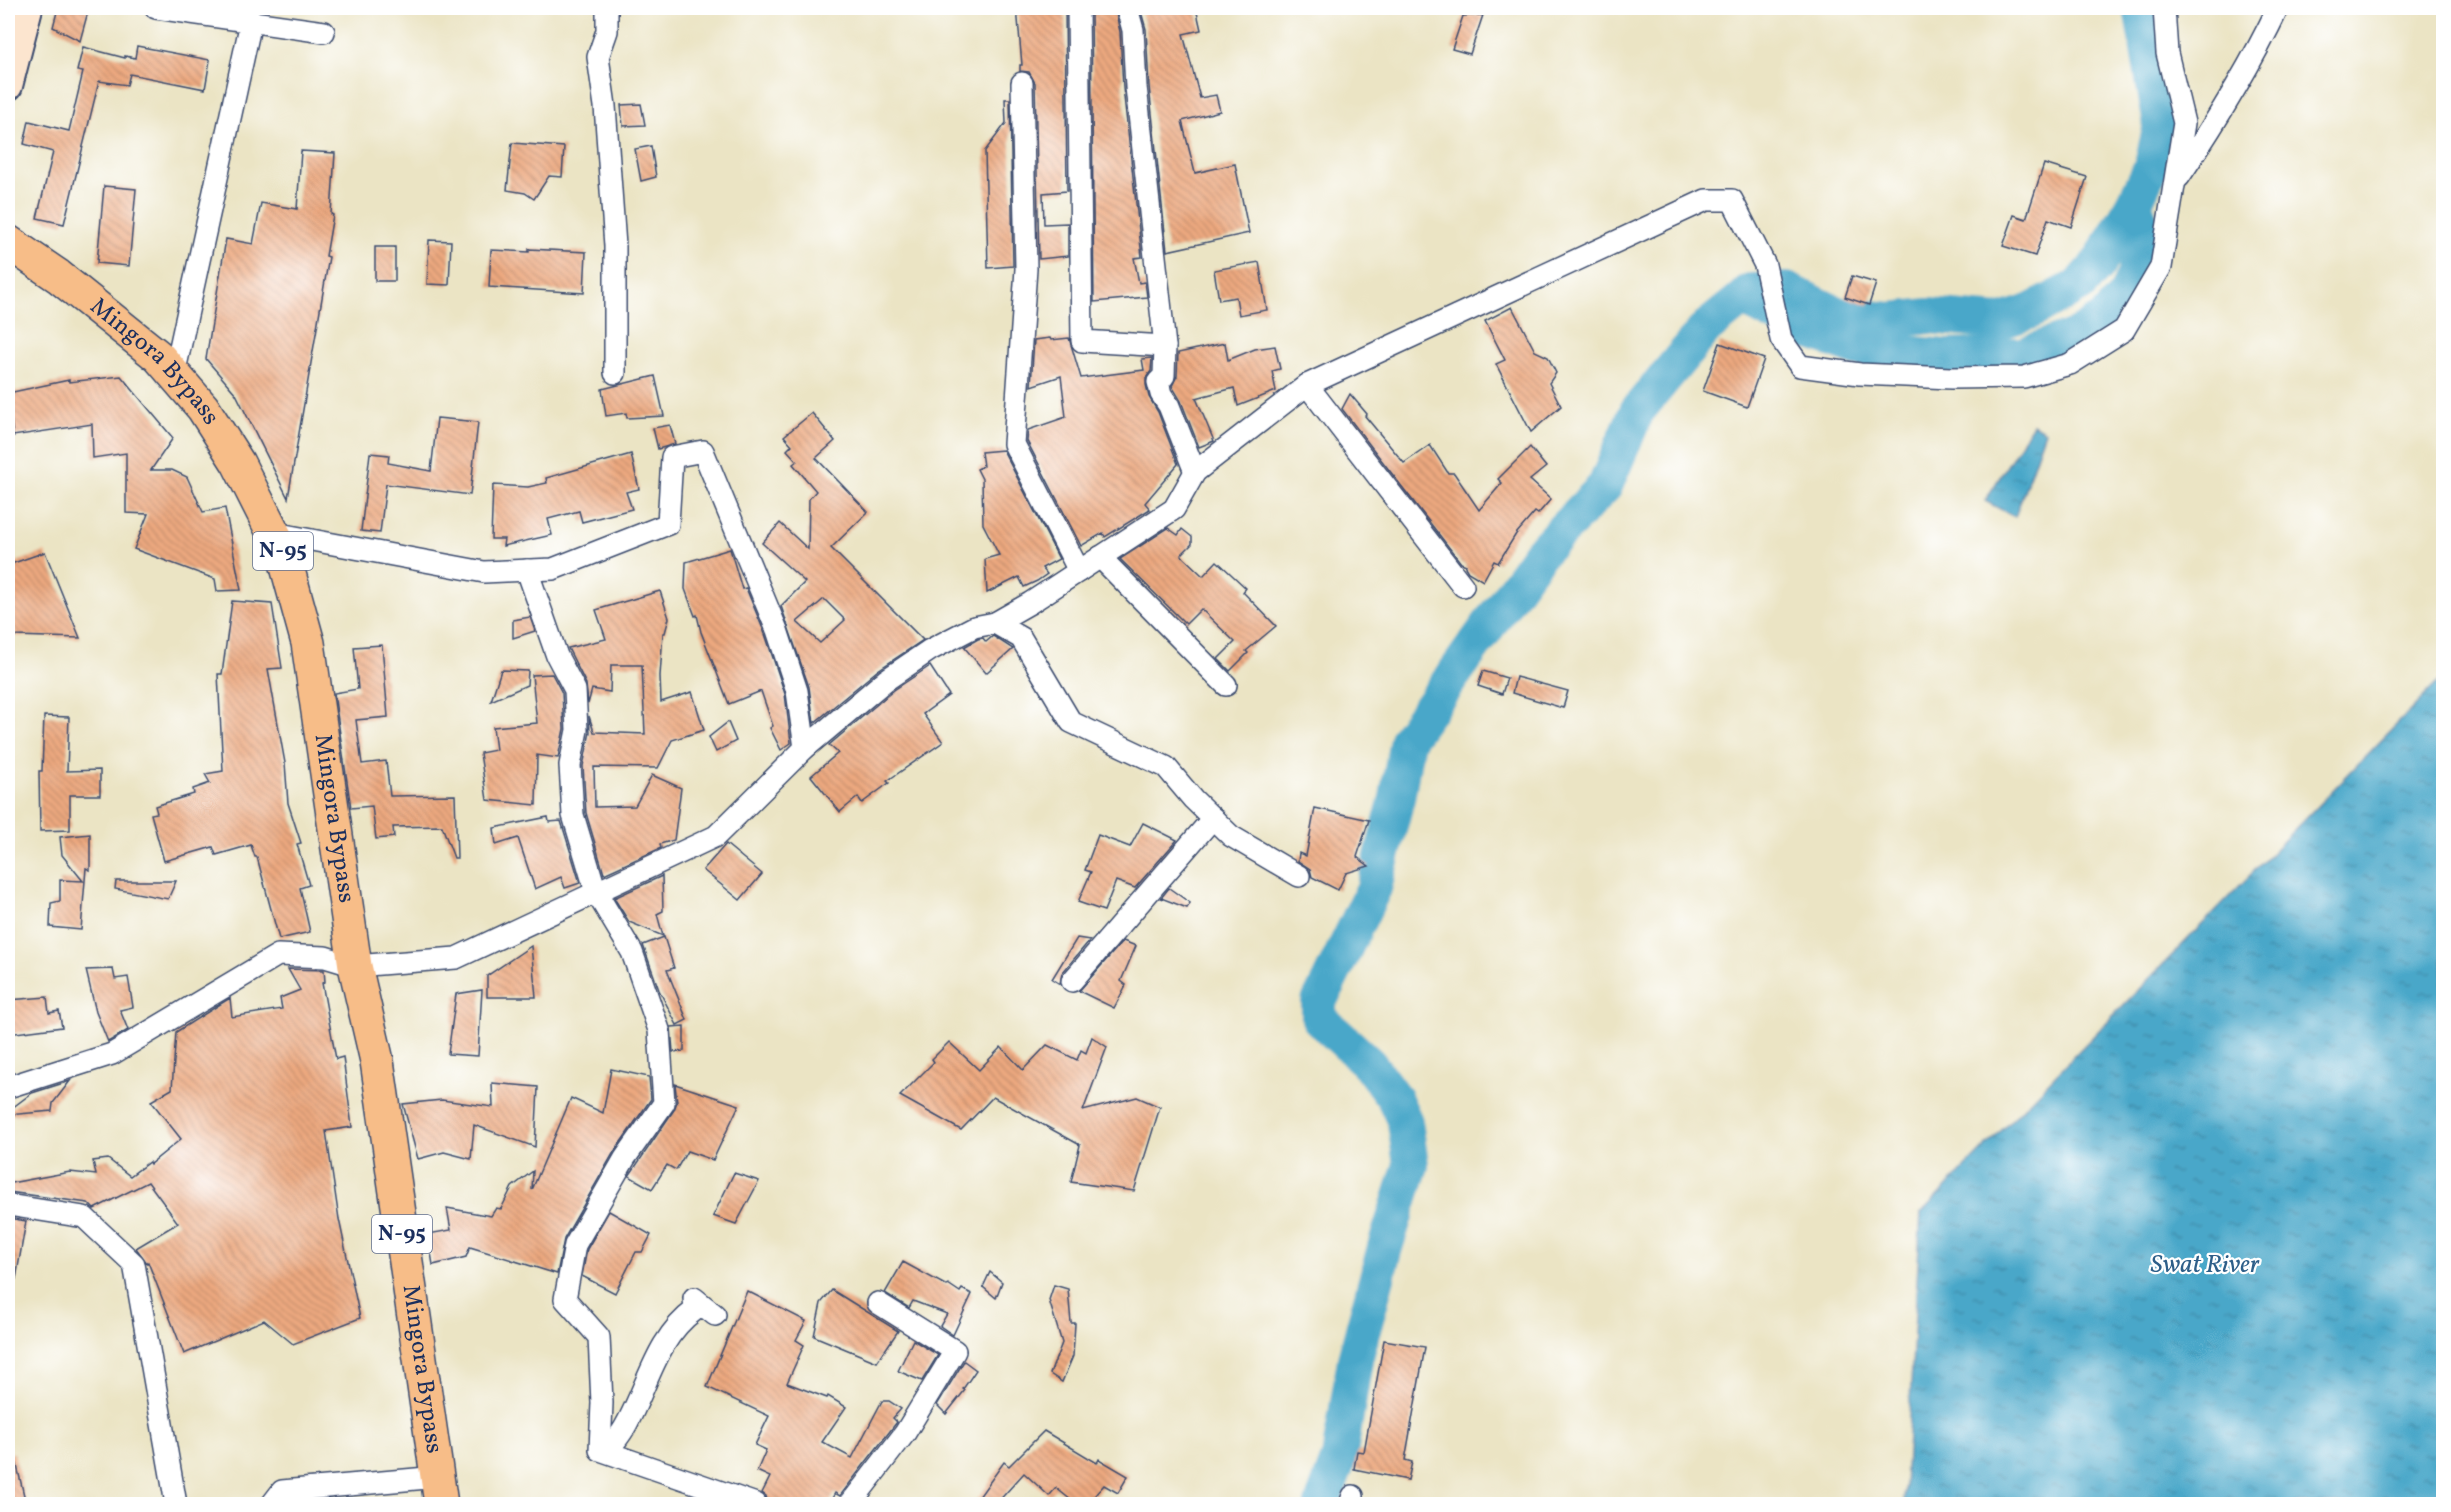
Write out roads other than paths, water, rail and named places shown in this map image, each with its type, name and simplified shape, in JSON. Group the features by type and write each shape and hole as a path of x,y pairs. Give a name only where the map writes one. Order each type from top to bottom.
{"highway":[{"name":"Mingora Bypass","path":"8,242 58,276 159,357 202,408 238,463 283,552 308,644 355,966 377,1061 440,1491"}],"main road":[{"path":"8,86 28,8"}],"street":[{"path":"156,8 324,33"},
{"path":"607,8 607,31 598,57 605,106 615,246 615,373"},
{"path":"1078,8 1082,341 1165,346"},
{"path":"1126,8 1133,30 1136,87 1165,346 1164,376 1158,382 1195,472"},
{"path":"8,1087 112,1054 278,956 325,957 355,966 456,958 716,836 805,748 886,680 930,650 974,627 994,623 1030,603 1174,509 1195,472 1307,385 1706,200 1732,200 1765,265 1781,339 1800,366 1860,374 1951,378 2024,377 2070,364 2124,330 2161,267 2184,123 2167,53 2164,8"},
{"path":"2176,182 2256,54 2278,8"},
{"path":"174,375 251,22"},
{"path":"1022,83 1026,269 1014,444 1079,571"},
{"path":"1307,385 1463,586"},
{"path":"274,533 484,572 552,569 668,524 672,457 703,451 777,630 797,691 805,748"},
{"path":"1100,557 1226,685"},
{"path":"526,570 557,656 575,690 577,730 570,765 573,815 596,892 632,952 659,1030 664,1103 625,1158 575,1245 567,1288 566,1299 599,1337 602,1403 600,1450 756,1504"},
{"path":"994,623 1021,638 1071,722 1166,767 1193,799 1231,836 1299,876"},
{"path":"1072,981 1213,818"},
{"path":"8,1205 84,1217 134,1264 176,1504"},
{"path":"610,1448 626,1426 654,1359 684,1318 694,1310 694,1298 715,1315"},
{"path":"850,1504 905,1433 955,1351 878,1303"},
{"path":"272,1504 282,1491 440,1491"}],"water":[{"path":"2033,424 2045,431 2015,517 1985,501"},
{"name":"Swat River","path":"2443,677 2443,1504 1904,1504 1921,1213"}],"waterway":[{"path":"1322,1504 1339,1458 1355,1360 1385,1247 1411,1165 1405,1122 1394,1098 1369,1064 1319,1018 1319,1002 1374,888 1397,798 1407,740 1540,553 1605,486 1637,411 1706,328 1743,298 1802,329 1859,349 1945,357 2023,355 2078,335 2105,318 2126,295 2141,258 2144,231 2134,204 2152,165 2161,125 2141,8"},
{"path":"1743,298 1750,291 1787,290 1839,315 1891,320 1929,316 1999,322 2032,311 2080,285 2097,266 2134,204"}]}
